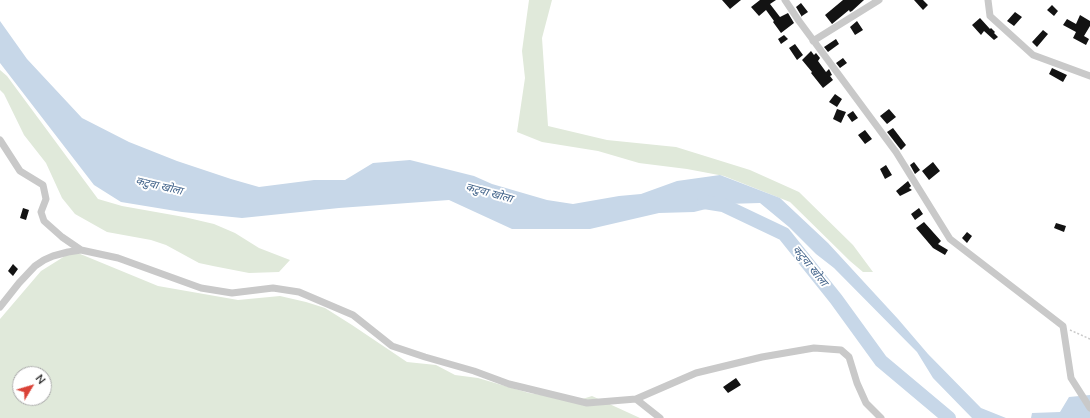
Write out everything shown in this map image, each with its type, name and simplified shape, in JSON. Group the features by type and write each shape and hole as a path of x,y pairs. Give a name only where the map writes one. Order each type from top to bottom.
{"street":[{"path":"785,0 813,41 896,152 950,239 1063,326 1071,378 1090,408"},
{"path":"813,41 879,0"},
{"path":"988,0 990,16 1033,55 1090,76"},
{"path":"0,140 20,171 43,185 46,199 41,212 44,221 62,237 81,250"},
{"path":"0,307 35,266 53,256 81,250 118,258 201,288 232,293 273,288 299,292 353,315 392,346 474,371 508,384 587,403 636,399 696,373 762,357 814,348 841,350 849,358 857,383 866,403 882,418"},
{"path":"636,399 660,418"}],"path":[{"path":"1063,326 1090,339"}],"green space":[{"path":"529,0 552,0 542,38 548,126 607,140 676,147 750,170 799,192 853,245 873,272 863,272 790,202 724,176 687,169 639,163 598,151 542,142 517,132 525,78 522,51"},
{"path":"0,70 7,76 98,199 122,206 214,224 235,233 259,248 290,260 279,272 249,273 213,266 199,263 166,245 151,240 107,232 75,214 62,198 46,163 24,135 4,94 0,90"},
{"path":"73,251 158,286 238,300 280,296 306,302 325,308 407,362 436,365 455,375 478,378 529,393 573,402 592,396 640,418 0,418 0,319 41,271"}],"water":[{"path":"0,21 27,59 82,118 129,142 177,161 259,187 314,180 345,180 373,163 410,160 474,176 492,184 547,200 573,204 619,196 641,194 677,181 720,175 780,198 828,243 928,354 981,408 1006,418 972,418 933,378 917,352 834,268 816,254 789,227 760,203 726,204 694,212 659,213 590,229 512,229 449,200 339,208 242,218 182,212 121,202 94,185 0,63"},
{"path":"1090,395 1090,418 1031,418 1032,413 1060,412 1069,397"}],"building":[{"path":"722,0 741,0 730,9"},
{"path":"760,0 776,0 770,4 780,17 788,13 794,23 781,33 766,10 759,16 751,7"},
{"path":"843,0 864,0 852,11 850,12 849,10 832,24 825,15"},
{"path":"914,0 923,0 928,5 923,10"},
{"path":"801,3 808,12 802,17 796,7"},
{"path":"1052,5 1058,11 1054,16 1047,10"},
{"path":"1015,12 1022,17 1014,26 1007,21"},
{"path":"1080,15 1090,21 1090,26 1084,36 1089,39 1086,45 1073,38 1076,32 1063,25 1067,19 1076,24"},
{"path":"980,18 990,29 991,28 995,32 994,33 998,37 994,40 984,31 981,35 972,25"},
{"path":"857,21 863,30 855,35 850,27"},
{"path":"1043,30 1048,34 1037,47 1032,42"},
{"path":"784,35 788,39 781,44 778,39"},
{"path":"836,39 839,44 828,52 824,47"},
{"path":"795,44 803,55 797,60 789,48"},
{"path":"811,51 814,55 816,53 820,58 818,61 826,72 829,69 832,75 830,76 833,80 823,88 802,60"},
{"path":"843,58 847,63 840,68 836,63"},
{"path":"1052,68 1067,75 1063,82 1049,74"},
{"path":"835,94 842,99 837,107 829,102"},
{"path":"837,109 846,112 841,123 833,119"},
{"path":"889,109 896,117 887,124 880,116"},
{"path":"853,111 858,118 852,122 847,115"},
{"path":"893,128 906,145 901,150 887,132"},
{"path":"865,130 872,139 865,144 858,135"},
{"path":"914,162 920,170 915,174 910,165"},
{"path":"933,162 940,171 929,180 922,171"},
{"path":"886,165 892,175 885,179 880,169"},
{"path":"908,181 911,186 909,188 912,190 900,196 896,191"},
{"path":"23,208 29,210 26,220 20,218"},
{"path":"919,208 923,214 915,220 911,214"},
{"path":"924,222 941,241 938,244 948,250 945,255 933,248 916,228"},
{"path":"1056,223 1066,226 1064,232 1054,228"},
{"path":"967,232 972,236 967,243 962,238"},
{"path":"13,264 18,269 13,276 8,271"},
{"path":"736,378 741,385 728,393 723,387"}],"waterway":[{"name":"कटुवा खोला","path":"704,202 723,205 784,234 836,299 881,361 949,418"}]}
